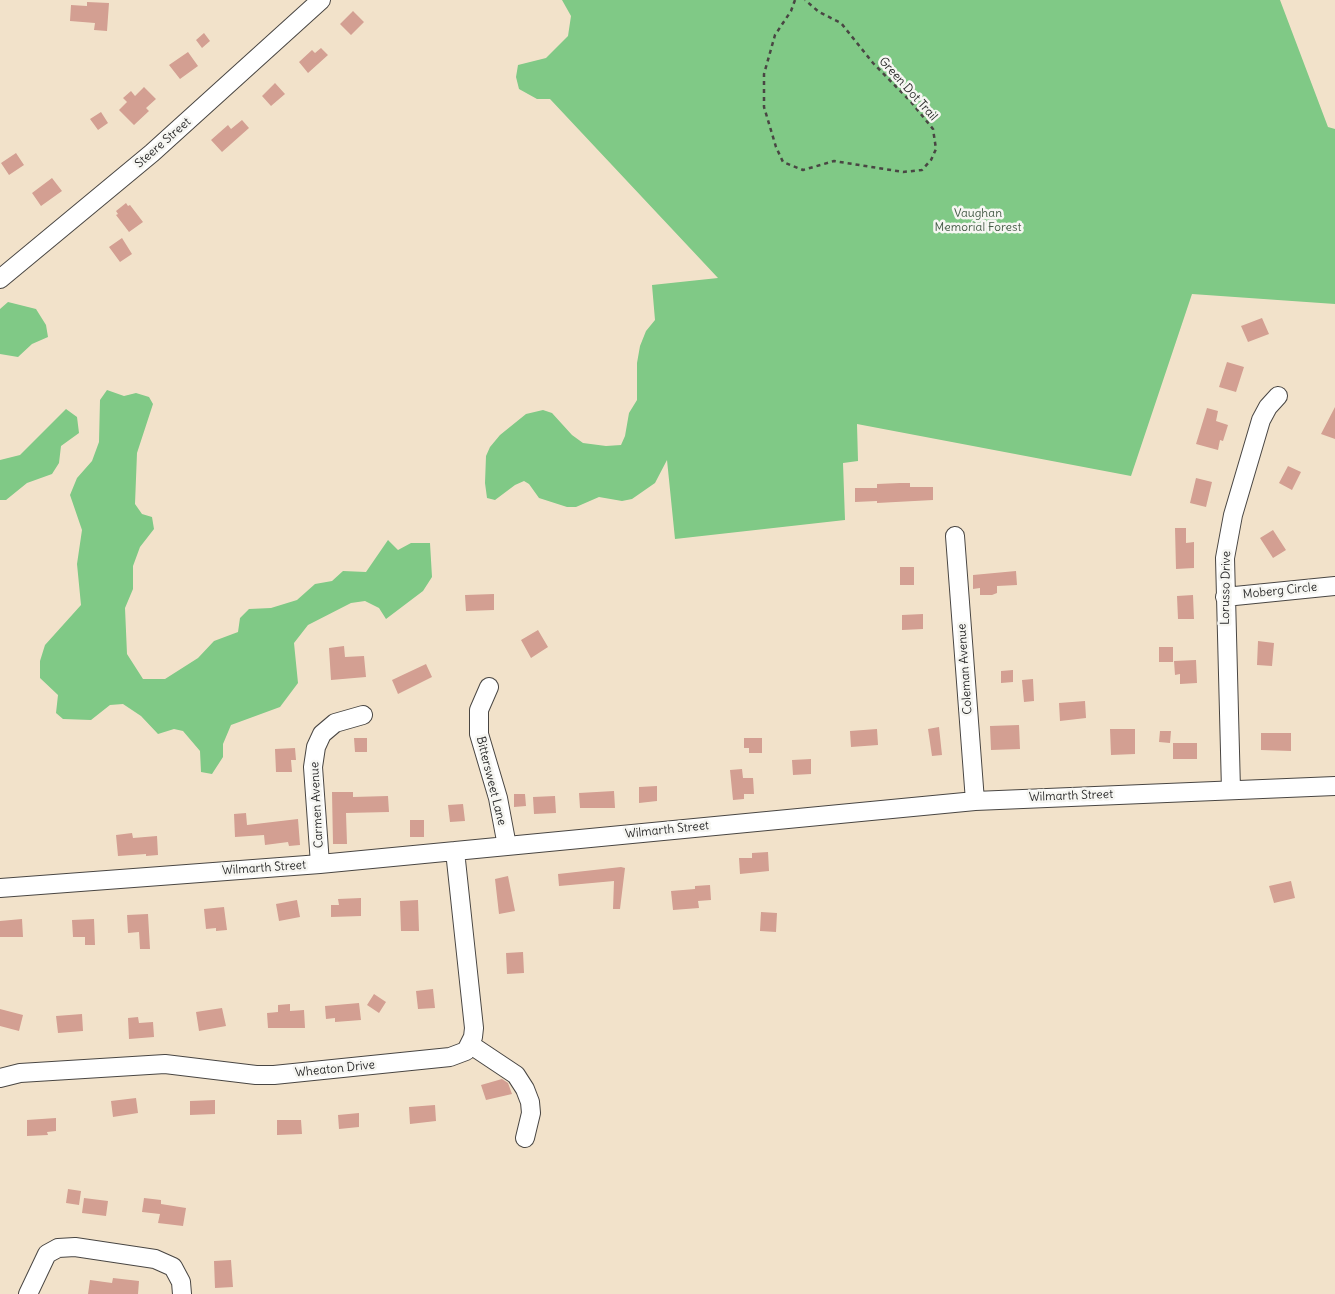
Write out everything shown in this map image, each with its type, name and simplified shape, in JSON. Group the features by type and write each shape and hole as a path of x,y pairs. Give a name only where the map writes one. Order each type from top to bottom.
{"street":[{"name":"Steere Street","path":"0,279 152,154 321,0"},
{"name":"Lorusso Drive","path":"1231,790 1224,558 1232,515 1262,420 1268,407 1278,396"},
{"name":"Coleman Avenue","path":"955,536 975,802"},
{"name":"Moberg Circle","path":"1224,597 1335,586"},
{"name":"Bittersweet Lane","path":"489,687 480,710 478,734 498,798 507,846"},
{"name":"Carmen Avenue","path":"320,864 313,767 316,747 322,734 335,723 362,715"},
{"name":"Wilmarth Street","path":"0,888 320,864 975,802 1335,786"},
{"path":"455,851 474,1028 471,1045 516,1075 525,1089 530,1102 531,1113 525,1138"},
{"name":"Wheaton Drive","path":"0,1078 27,1072 165,1064 256,1075 274,1075 450,1057 466,1051 471,1045"},
{"path":"28,1294 47,1254 58,1248 75,1247 155,1259 173,1267 181,1282 182,1294"}],"path":[{"name":"Green Dot Trail","path":"795,0 791,11 775,35 764,74 764,107 776,147 783,162 803,170 834,161 904,172 922,170 931,160 936,149 933,129 912,102 873,63 841,23 819,12 805,0"}],"green space":[{"name":"Vaughan Memorial Forest","path":"562,0 1280,0 1328,127 1335,129 1335,304 1192,294 1131,476 857,424 858,461 843,463 845,520 675,539 667,460 655,483 632,499 622,501 599,497 576,507 567,507 539,498 529,484 524,481 515,485 495,500 487,498 485,483 486,456 490,447 500,435 526,414 543,410 552,413 572,435 583,443 606,446 621,445 625,436 629,413 637,400 637,363 640,346 646,331 655,320 652,285 718,278 550,99 537,99 519,89 516,77 518,65 546,58 568,36 571,16"},
{"path":"8,302 36,309 46,325 48,337 32,344 18,357 0,354 0,309"},
{"path":"107,390 124,396 136,393 149,397 153,404 137,453 135,504 142,514 152,517 154,529 140,547 133,566 133,589 125,608 127,654 143,679 165,679 198,658 214,641 238,632 240,618 249,609 271,608 297,600 315,584 332,581 343,571 366,572 388,540 398,550 411,543 430,543 432,577 423,591 386,619 379,608 365,601 351,603 308,625 294,643 298,683 280,707 231,725 223,744 223,757 212,774 201,772 200,751 183,731 174,729 158,734 141,716 123,704 110,705 91,720 63,719 56,713 58,695 40,678 40,661 45,645 81,605 77,564 82,530 70,495 77,478 92,461 99,442 100,400"},
{"path":"66,409 77,417 79,433 61,446 59,463 52,474 27,483 6,500 0,500 0,460 20,455"}],"building":[{"path":"87,2 109,3 107,31 94,30 95,23 70,21 71,5 87,6"},
{"path":"353,11 364,22 351,35 340,24"},
{"path":"204,33 210,41 202,48 196,40"},
{"path":"321,48 328,55 308,73 299,62 312,50 315,53"},
{"path":"188,52 198,66 180,79 169,65"},
{"path":"275,83 285,94 271,106 262,96"},
{"path":"144,87 156,99 146,108 149,111 134,125 119,110 127,102 123,98 131,91 135,96"},
{"path":"101,112 108,123 98,130 90,119"},
{"path":"242,120 249,128 222,152 211,140 228,125 231,129"},
{"path":"16,153 24,165 9,175 1,163"},
{"path":"52,178 62,191 41,206 32,193"},
{"path":"126,203 128,206 130,205 143,222 129,232 116,215 118,214 116,211"},
{"path":"122,238 132,254 120,262 109,247"},
{"path":"1262,318 1269,334 1248,342 1241,326"},
{"path":"1227,362 1244,367 1236,392 1219,387"},
{"path":"1335,407 1335,439 1321,434"},
{"path":"1207,408 1218,411 1216,421 1228,425 1223,441 1220,440 1218,450 1196,444"},
{"path":"1288,466 1301,472 1292,490 1279,483"},
{"path":"1196,478 1212,482 1206,507 1190,503"},
{"path":"910,483 910,487 933,487 933,500 877,503 877,501 855,502 855,488 877,488 877,484"},
{"path":"1175,528 1186,528 1186,543 1194,542 1194,568 1176,569"},
{"path":"1273,530 1286,550 1273,558 1260,538"},
{"path":"900,567 914,567 914,585 900,585"},
{"path":"1016,571 1017,585 997,586 997,593 992,595 980,595 980,588 973,589 973,575"},
{"path":"494,594 494,610 466,611 465,595"},
{"path":"1193,595 1194,619 1178,619 1177,596"},
{"path":"923,614 923,629 902,630 902,615"},
{"path":"538,630 548,647 531,658 521,640"},
{"path":"1258,641 1274,643 1272,666 1257,665"},
{"path":"344,646 345,657 364,656 366,677 331,680 329,648"},
{"path":"1159,647 1173,647 1173,662 1159,662"},
{"path":"1196,660 1197,683 1180,684 1180,674 1175,675 1174,661"},
{"path":"426,664 432,677 398,694 392,680"},
{"path":"1013,670 1013,682 1001,683 1001,671"},
{"path":"1033,679 1034,701 1024,702 1022,680"},
{"path":"1085,701 1086,718 1060,721 1059,703"},
{"path":"1019,725 1020,749 991,750 990,726"},
{"path":"939,727 942,755 932,756 928,729"},
{"path":"877,729 878,745 851,747 850,731"},
{"path":"1110,729 1135,729 1135,754 1111,755"},
{"path":"1160,731 1171,731 1170,743 1159,742"},
{"path":"1261,733 1291,733 1291,751 1261,750"},
{"path":"354,738 367,738 367,752 355,752"},
{"path":"744,738 762,738 762,753 749,753 749,748 744,748"},
{"path":"1173,743 1197,743 1197,759 1173,759"},
{"path":"295,748 296,760 291,760 292,772 276,772 275,749"},
{"path":"811,759 811,774 793,775 792,760"},
{"path":"742,769 743,778 753,778 754,794 744,794 744,799 733,800 730,770"},
{"path":"657,786 657,801 639,803 639,787"},
{"path":"614,791 615,808 580,808 579,793"},
{"path":"332,792 353,792 353,797 388,796 389,812 346,813 347,844 333,844"},
{"path":"514,794 525,794 526,806 514,807"},
{"path":"555,796 556,813 534,814 533,797"},
{"path":"463,804 465,821 450,822 448,805"},
{"path":"246,813 247,825 298,819 300,845 289,846 288,842 265,845 264,835 235,837 234,814"},
{"path":"410,820 424,820 424,837 410,837"},
{"path":"132,833 133,838 157,836 158,855 118,856 116,835"},
{"path":"768,852 769,871 740,874 739,858 752,858 752,853"},
{"path":"625,868 620,909 613,909 614,881 559,886 558,874"},
{"path":"508,876 515,911 499,914 495,879"},
{"path":"1291,881 1295,898 1274,903 1269,886"},
{"path":"710,885 711,900 698,901 699,908 673,910 671,891 695,889 695,886"},
{"path":"361,898 361,916 331,917 331,905 339,905 338,899"},
{"path":"297,900 300,917 279,921 276,904"},
{"path":"418,900 419,931 401,931 400,901"},
{"path":"224,907 227,930 216,931 216,928 206,929 204,909"},
{"path":"761,912 777,913 776,932 760,931"},
{"path":"148,914 150,949 140,949 139,932 128,933 127,915"},
{"path":"22,919 23,937 0,937 0,921"},
{"path":"94,919 95,945 85,945 85,937 73,937 72,920"},
{"path":"523,952 524,973 507,974 506,953"},
{"path":"433,989 435,1008 418,1009 416,991"},
{"path":"374,994 386,1002 379,1013 367,1005"},
{"path":"359,1003 361,1020 335,1022 335,1018 326,1019 325,1006"},
{"path":"290,1004 290,1011 304,1010 305,1028 268,1028 267,1013 278,1012 278,1005"},
{"path":"222,1008 226,1026 199,1031 196,1012"},
{"path":"0,1009 23,1015 19,1031 0,1026"},
{"path":"82,1014 83,1031 58,1033 56,1016"},
{"path":"138,1017 139,1023 153,1022 154,1037 129,1039 128,1018"},
{"path":"502,1079 508,1083 512,1094 486,1100 481,1085"},
{"path":"136,1098 138,1113 113,1117 111,1101"},
{"path":"215,1100 215,1114 190,1115 190,1101"},
{"path":"435,1105 436,1121 410,1124 409,1107"},
{"path":"359,1113 359,1127 339,1129 338,1115"},
{"path":"56,1118 56,1131 47,1132 48,1135 27,1136 27,1120"},
{"path":"277,1120 301,1120 302,1134 277,1135"},
{"path":"68,1189 81,1191 79,1205 66,1203"},
{"path":"84,1198 108,1201 106,1216 82,1213"},
{"path":"144,1198 161,1200 161,1204 186,1208 183,1226 158,1223 160,1214 142,1212"},
{"path":"231,1260 233,1287 215,1288 214,1261"},
{"path":"113,1278 139,1281 138,1294 88,1294 90,1280 112,1283"}]}
